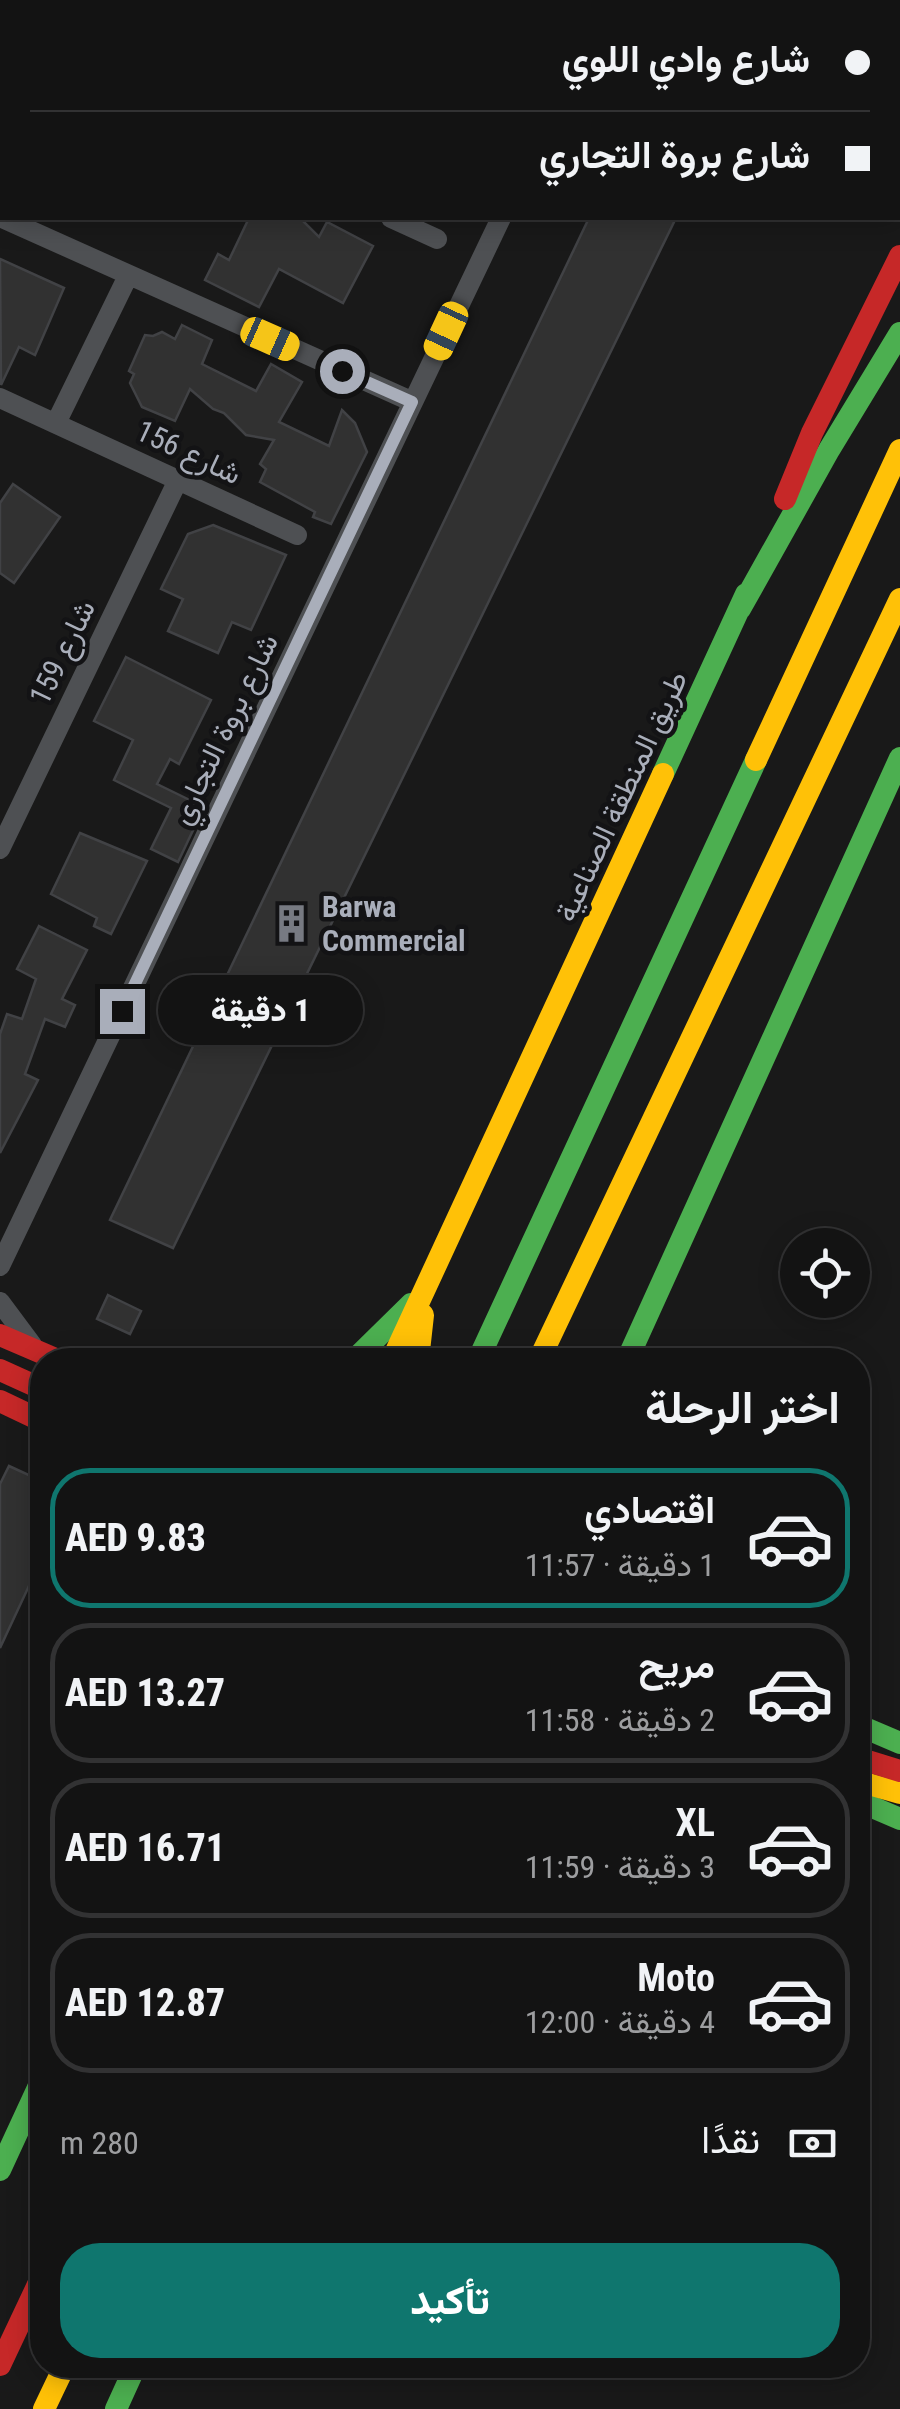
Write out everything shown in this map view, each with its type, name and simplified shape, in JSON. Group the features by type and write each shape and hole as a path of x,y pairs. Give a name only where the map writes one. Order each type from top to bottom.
{"main road":[{"name":"طريق المنطقة الصناعية","path":"398,1348 740,609 812,433 900,256"},
{"path":"740,609 900,333"},
{"path":"484,1348 900,450"},
{"path":"546,1348 900,599"},
{"path":"632,1348 900,758"},
{"path":"366,1348 426,1289"},
{"path":"419,1348 426,1289"},
{"path":"0,1335 31,1348"},
{"path":"0,1370 30,1384"},
{"path":"0,1402 30,1416"},
{"path":"870,1730 900,1743"},
{"path":"870,1761 900,1770"},
{"path":"870,1785 900,1793"},
{"path":"870,1806 900,1819"},
{"path":"0,2170 30,2105"},
{"path":"0,2366 30,2302"},
{"path":"44,2409 58,2378"},
{"path":"116,2409 130,2378"}],"street":[{"path":"4,220 412,402"},
{"path":"395,220 437,240"},
{"name":"شارع بروة التجاري","path":"0,1266 499,220"},
{"path":"56,423 128,276"},
{"name":"شارع 156","path":"0,398 297,535"},
{"name":"شارع 159","path":"0,850 178,480"},
{"path":"0,1302 5,1313 40,1348"}],"building":[{"path":"248,220 302,220 319,237 327,222 373,246 343,303 279,269 259,307 205,280 218,254 229,260"},
{"name":"Barwa Commercial","path":"588,220 675,220 173,1248 110,1220"},
{"path":"0,259 64,288 35,355 19,347 1,385"},
{"path":"182,325 212,340 202,364 256,391 271,364 302,382 279,422 329,446 342,410 355,423 367,452 331,524 313,517 315,512 260,482 266,469 260,464 274,440 246,435 224,413 213,409 190,389 175,421 142,407 130,383 134,374 129,371 145,335 162,332 175,339"},
{"path":"13,484 60,517 14,583 0,573 0,503"},
{"path":"213,525 286,555 251,630 232,622 218,653 168,631 183,599 161,589 188,534"},
{"path":"126,657 211,700 179,764 170,759 157,784 204,807 178,862 151,849 171,808 114,780 133,740 94,721"},
{"path":"80,833 147,861 111,934 94,926 97,918 51,894"},
{"path":"39,926 87,950 62,999 75,1005 65,1027 45,1019 25,1074 38,1080 0,1153 0,1034 7,1014 22,1019 36,979 17,969"},
{"path":"108,1295 141,1311 130,1334 97,1319"},
{"path":"9,1466 30,1476 30,1584 0,1648 0,1484"}],"traffic: fast":[{"path":"740,609 900,333"},
{"path":"663,774 746,594"},
{"path":"632,1348 900,758"},
{"path":"484,1348 756,760"},
{"path":"366,1348 411,1304"},
{"path":"870,1730 900,1743"},
{"path":"870,1806 900,1819"},
{"path":"0,2170 30,2105"},
{"path":"116,2409 130,2378"}],"traffic: slow":[{"path":"756,760 900,450"},
{"path":"545,1348 900,599"},
{"path":"398,1348 663,774"},
{"path":"419,1348 423,1315"},
{"path":"870,1784 900,1793"},
{"path":"44,2409 59,2378"}],"traffic: jam":[{"path":"785,499 812,433 900,256"},
{"path":"0,1335 30,1348"},
{"path":"0,1370 30,1384"},
{"path":"0,1401 30,1415"},
{"path":"870,1762 900,1771"},
{"path":"0,2365 30,2301"}],"place":[{"name":"Barwa Commercial","path":"292,923"}],"route":[{"path":"122,1011 412,402 342,371"}]}
